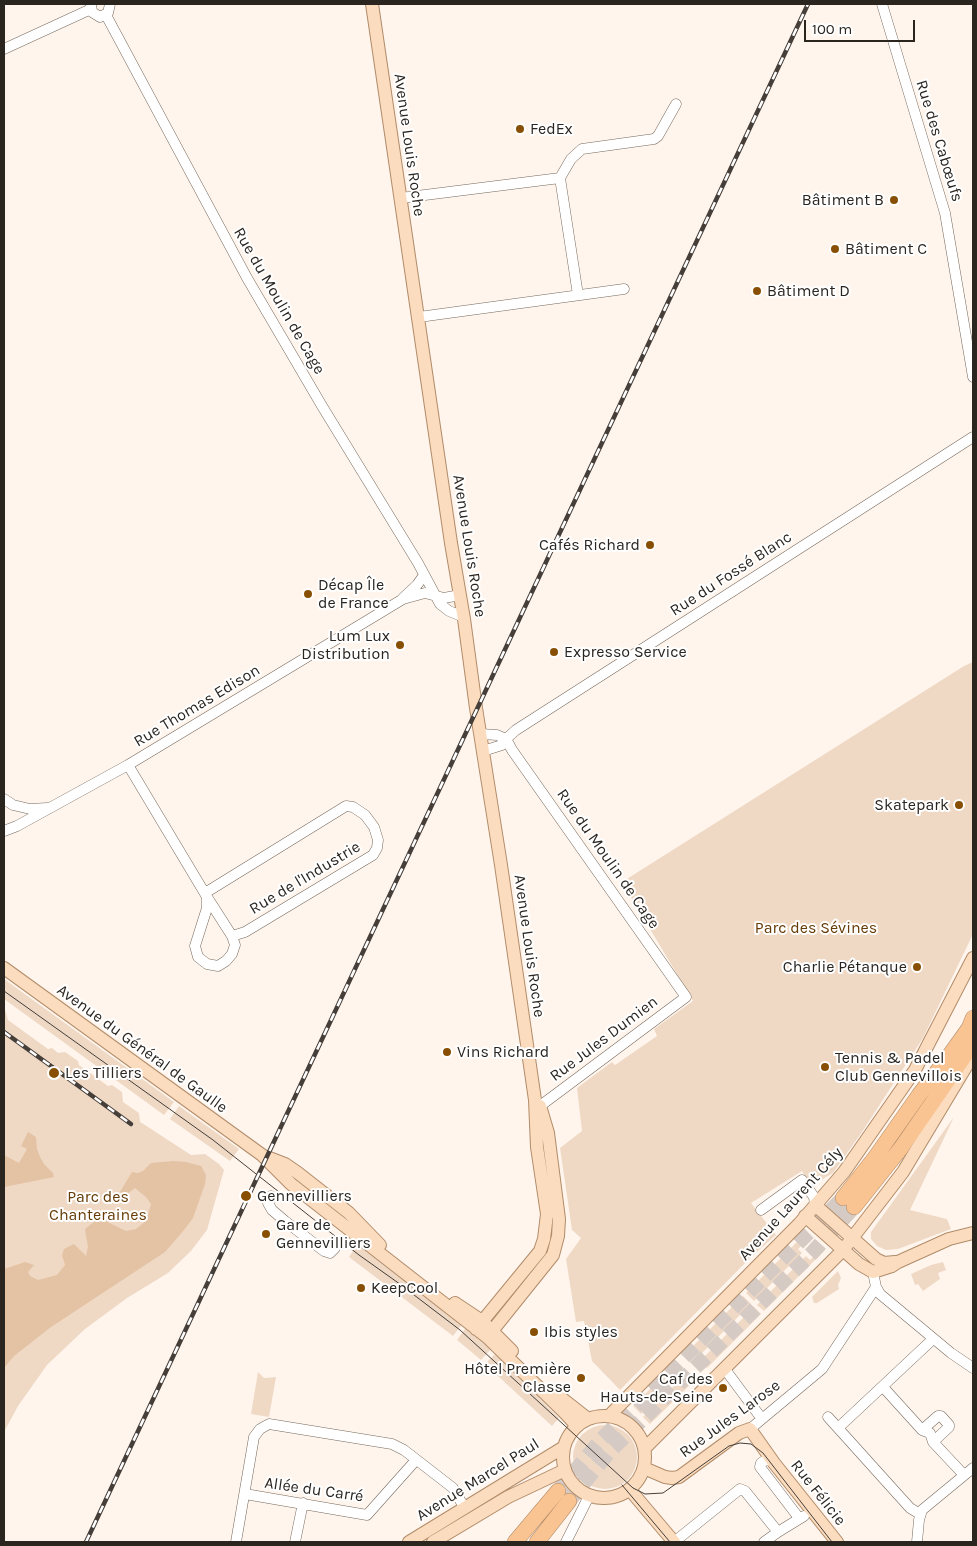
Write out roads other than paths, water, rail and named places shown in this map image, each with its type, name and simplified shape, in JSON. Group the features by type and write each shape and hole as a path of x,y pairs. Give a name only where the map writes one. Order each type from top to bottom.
{"highway":[{"path":"973,1018 969,1028 874,1159 848,1203 901,1148 968,1051 973,1039"},
{"path":"515,1542 563,1496 537,1542"}],"main road":[{"name":"Avenue Louis Roche","path":"372,4 534,1093 537,1141 547,1214 544,1239 540,1251 479,1325"},
{"name":"Avenue Laurent Cély","path":"609,1416 805,1216 844,1172 915,1070 973,958"},
{"name":"Avenue du Général de Gaulle","path":"4,968 286,1172 449,1299 544,1383 588,1419"},
{"path":"645,1448 843,1250 912,1157 973,1054"},
{"name":"Avenue Louis Roche","path":"490,1334 553,1256 558,1236 559,1219 548,1133 534,1093"},
{"path":"815,1205 852,1239 876,1259 884,1263"},
{"path":"805,1216 843,1250 865,1268 873,1272 892,1266 949,1239 973,1233"},
{"path":"932,1247 939,1248 973,1241"},
{"path":"873,1272 875,1267 884,1263 898,1262"},
{"name":"Avenue du Général de Gaulle","path":"490,1334 577,1426"},
{"path":"609,1416 632,1426 638,1433 645,1448 646,1458 640,1478 630,1490 612,1498 602,1499 589,1496 570,1481 565,1470 563,1458 564,1447 577,1426 588,1419 609,1416"},
{"name":"Rue Félicie","path":"750,1429 774,1463 837,1542"},
{"name":"Rue Jules Larose","path":"644,1468 665,1477 676,1478 739,1433 750,1429"},
{"name":"Avenue Marcel Paul","path":"409,1542 564,1447"},
{"name":"Avenue Marcel Paul","path":"433,1542 508,1497 565,1470"},
{"path":"630,1490 674,1542"}],"street":[{"path":"4,49 91,6 96,16 106,15 110,10 110,4"},
{"name":"Rue des Cabœufs","path":"882,4 945,212 973,377"},
{"name":"Rue du Moulin de Cage","path":"106,15 150,100 281,338 436,595 444,607 464,617"},
{"path":"578,296 560,178 571,158 582,149 654,139 658,136 676,104"},
{"path":"401,198 560,178"},
{"path":"419,317 624,289"},
{"name":"Rue du Fossé Blanc","path":"483,751 502,745 516,730 973,437"},
{"name":"Rue Thomas Edison","path":"403,599 417,585 424,574"},
{"name":"Rue Thomas Edison","path":"4,831 17,826 128,765 403,599 421,593 436,595"},
{"path":"436,595 444,598 460,596"},
{"path":"481,734 497,734 506,739"},
{"name":"Rue du Moulin de Cage","path":"506,739 686,997"},
{"path":"128,765 232,936 235,945 232,954 218,966 207,964 198,957 195,946 207,908 206,895"},
{"path":"8,802 30,809 50,808"},
{"path":"4,822 17,826 19,818 8,802"},
{"name":"Rue de l'Industrie","path":"206,895 346,806 353,807 365,815 374,827 378,840 377,848 373,854 245,932 232,936"},
{"name":"Rue Jules Dumien","path":"540,1106 686,997"},
{"path":"761,1210 802,1180 814,1197 815,1205"},
{"path":"271,1196 268,1203 272,1210 324,1251 330,1253 335,1248"},
{"path":"873,1272 876,1286 882,1297 933,1339 973,1368"},
{"name":"Rue Jules Larose","path":"750,1429 769,1415 822,1368 876,1286"},
{"path":"838,1428 933,1339"},
{"path":"724,1368 762,1419"},
{"path":"883,1387 922,1430 930,1433 933,1442 964,1476"},
{"path":"922,1430 938,1416 941,1416 949,1427 933,1442"},
{"path":"828,1417 910,1508 920,1514"},
{"path":"236,1542 254,1437 260,1429 269,1424 392,1444 404,1450 452,1488 464,1507"},
{"name":"Allée du Carré","path":"245,1494 367,1515 416,1460"},
{"name":"Rue Félicie","path":"774,1463 769,1460 764,1461 760,1467 799,1518"},
{"path":"917,1542 922,1510 973,1468"},
{"path":"674,1542 740,1489 745,1491 778,1532"},
{"path":"566,1542 589,1496"},
{"path":"295,1542 303,1503"},
{"path":"764,1542 811,1510"}],"tunnel":[{"path":"558,1491 602,1439 843,1198"},
{"path":"569,1501 609,1452 812,1253 854,1207"}],"tram line":[{"path":"4,991 213,1140 359,1255 460,1330 633,1488 645,1494 663,1493 729,1446 740,1443 751,1444 763,1453 832,1542"},
{"path":"622,1485 670,1542"}],"railway":[{"path":"86,1542 808,4"},
{"path":"4,1032 131,1124"}],"place":[{"name":"FedEx","path":"520,129"},
{"name":"Bâtiment B","path":"894,200"},
{"name":"Bâtiment C","path":"835,249"},
{"name":"Bâtiment D","path":"757,291"},
{"name":"Cafés Richard","path":"650,545"},
{"name":"Décap Île de France","path":"308,594"},
{"name":"Lum Lux Distribution","path":"400,645"},
{"name":"Expresso Service","path":"554,652"},
{"name":"Skatepark","path":"959,805"},
{"name":"Charlie Pétanque","path":"917,967"},
{"name":"Vins Richard","path":"447,1052"},
{"name":"Tennis & Padel Club Gennevillois","path":"825,1067"},
{"name":"Les Tilliers","path":"54,1073"},
{"name":"Gennevilliers","path":"246,1196"},
{"name":"Gare de Gennevilliers","path":"266,1234"},
{"name":"KeepCool","path":"361,1288"},
{"name":"Ibis styles","path":"534,1332"},
{"name":"Hôtel Première Classe","path":"581,1378"},
{"name":"Caf des Hauts-de-Seine","path":"723,1388"}],"park label":[{"name":"Parc des Sévines","path":"816,928"},
{"name":"Parc des Chanteraines","path":"98,1206"}]}
